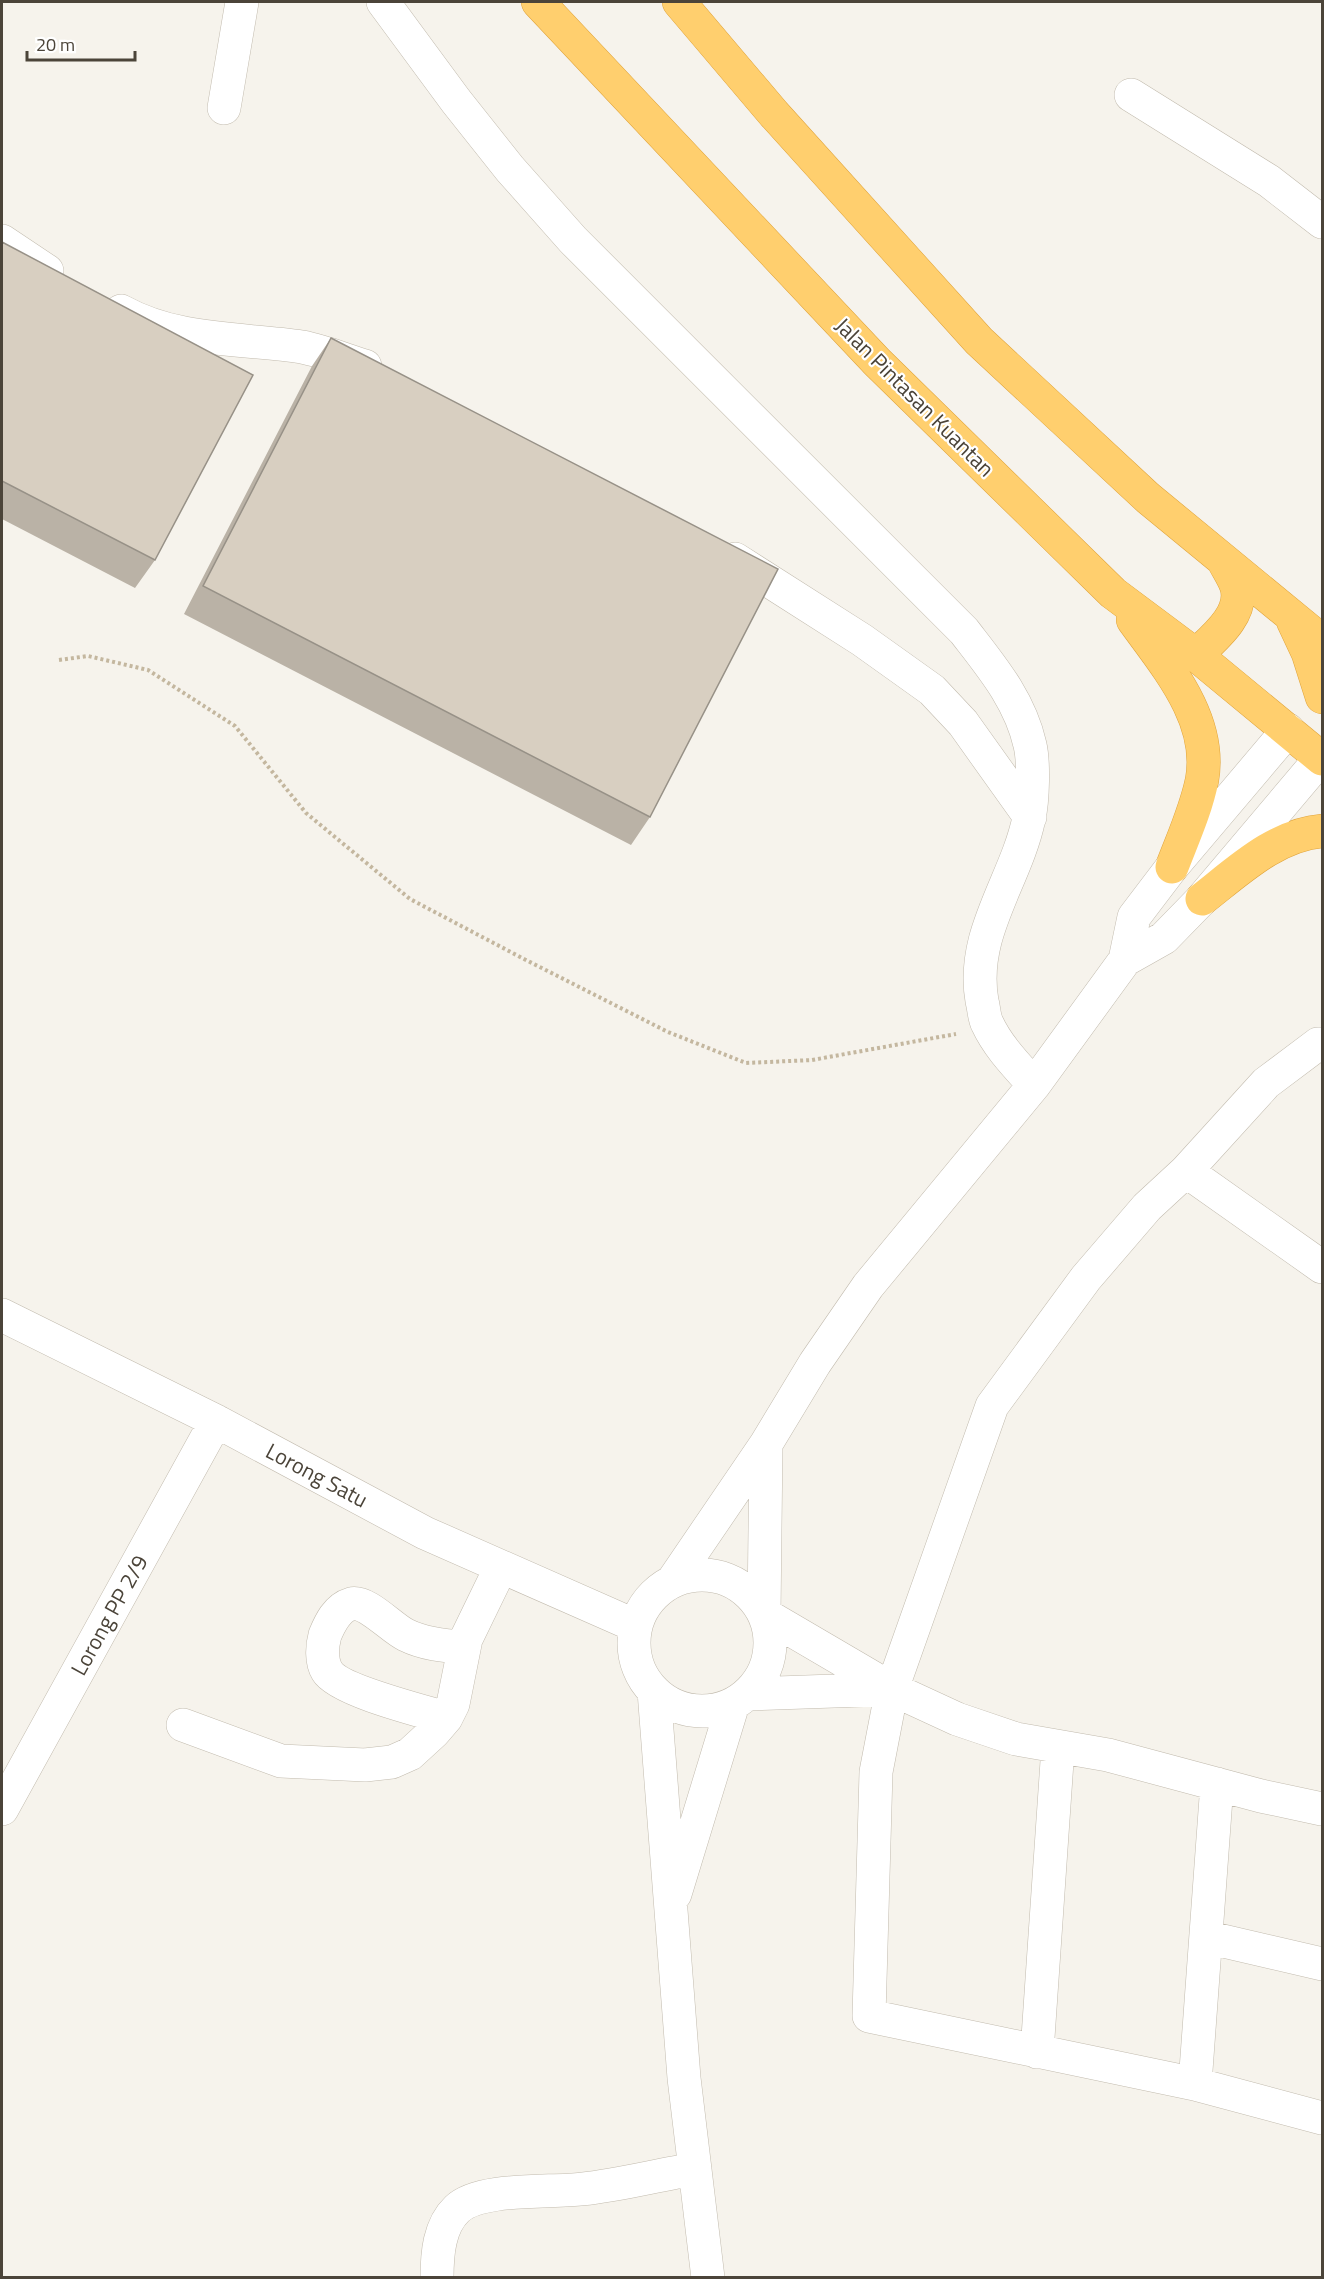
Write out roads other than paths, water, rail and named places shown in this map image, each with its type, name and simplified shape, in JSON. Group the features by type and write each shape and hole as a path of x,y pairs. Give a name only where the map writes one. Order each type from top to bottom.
{"highway":[{"name":"Jalan Pintasan Kuantan","path":"538,2 877,362 1113,593 1196,655 1322,756"},
{"path":"679,2 774,114 979,341 1148,498 1323,641"},
{"path":"1196,655 1235,610 1238,598 1236,587 1223,560"},
{"path":"1113,593 1185,696 1199,727 1203,755 1202,779 1172,867"},
{"path":"1287,612 1308,653 1323,697"},
{"path":"1288,730 1323,724"},
{"path":"1202,899 1257,856 1286,840 1323,831"}],"street":[{"path":"224,108 242,2"},
{"path":"383,2 456,102 510,170 573,240 964,631 1000,678 1021,716 1030,747 1030,817 1018,856 982,946 980,990 988,1026 1005,1052 1034,1085"},
{"path":"1131,95 1269,181 1323,222"},
{"path":"2,241 40,267 69,283"},
{"path":"98,298 127,314 202,338 304,348 367,366 388,375"},
{"path":"712,545 862,640 932,690 963,723 1030,817"},
{"path":"672,1582 766,1444 815,1363 868,1286 1034,1085 1125,960 1134,917 1172,867 1288,730"},
{"path":"1125,960 1164,938 1202,899 1322,756"},
{"path":"1323,1044 1318,1044 1266,1083 1186,1171 1147,1206 1086,1278 992,1406 892,1689 876,1772 869,2016 1195,2084 1323,2118"},
{"path":"1186,1171 1323,1267"},
{"name":"Lorong Satu","path":"2,1315 216,1421 425,1533 636,1626"},
{"name":"Lorong PP 2/9","path":"2,1809 216,1421"},
{"path":"670,1912 740,1699 761,1677 769,1656 770,1635 764,1614 766,1444"},
{"path":"183,1725 281,1761 365,1765 392,1762 410,1754 434,1732 446,1718 453,1704 464,1647 475,1619 501,1568"},
{"path":"892,1689 740,1699 716,1710 683,1709 667,1702 643,1678 636,1661 634,1644 636,1626 644,1608 656,1593 672,1582 689,1576 707,1575 725,1579 741,1587 754,1599 764,1614 892,1689 957,1719 1016,1739 1108,1755 1323,1809"},
{"path":"446,1718 347,1686 328,1673 322,1658 325,1636 335,1614 350,1604 360,1604 407,1636 442,1646 464,1647"},
{"path":"654,1691 684,2078 708,2277"},
{"path":"1037,2052 1058,1747"},
{"path":"1195,2084 1217,1784"},
{"path":"1206,1937 1323,1964"},
{"path":"437,2277 441,2238 447,2222 458,2208 472,2199 505,2194 582,2189 695,2169"}]}
